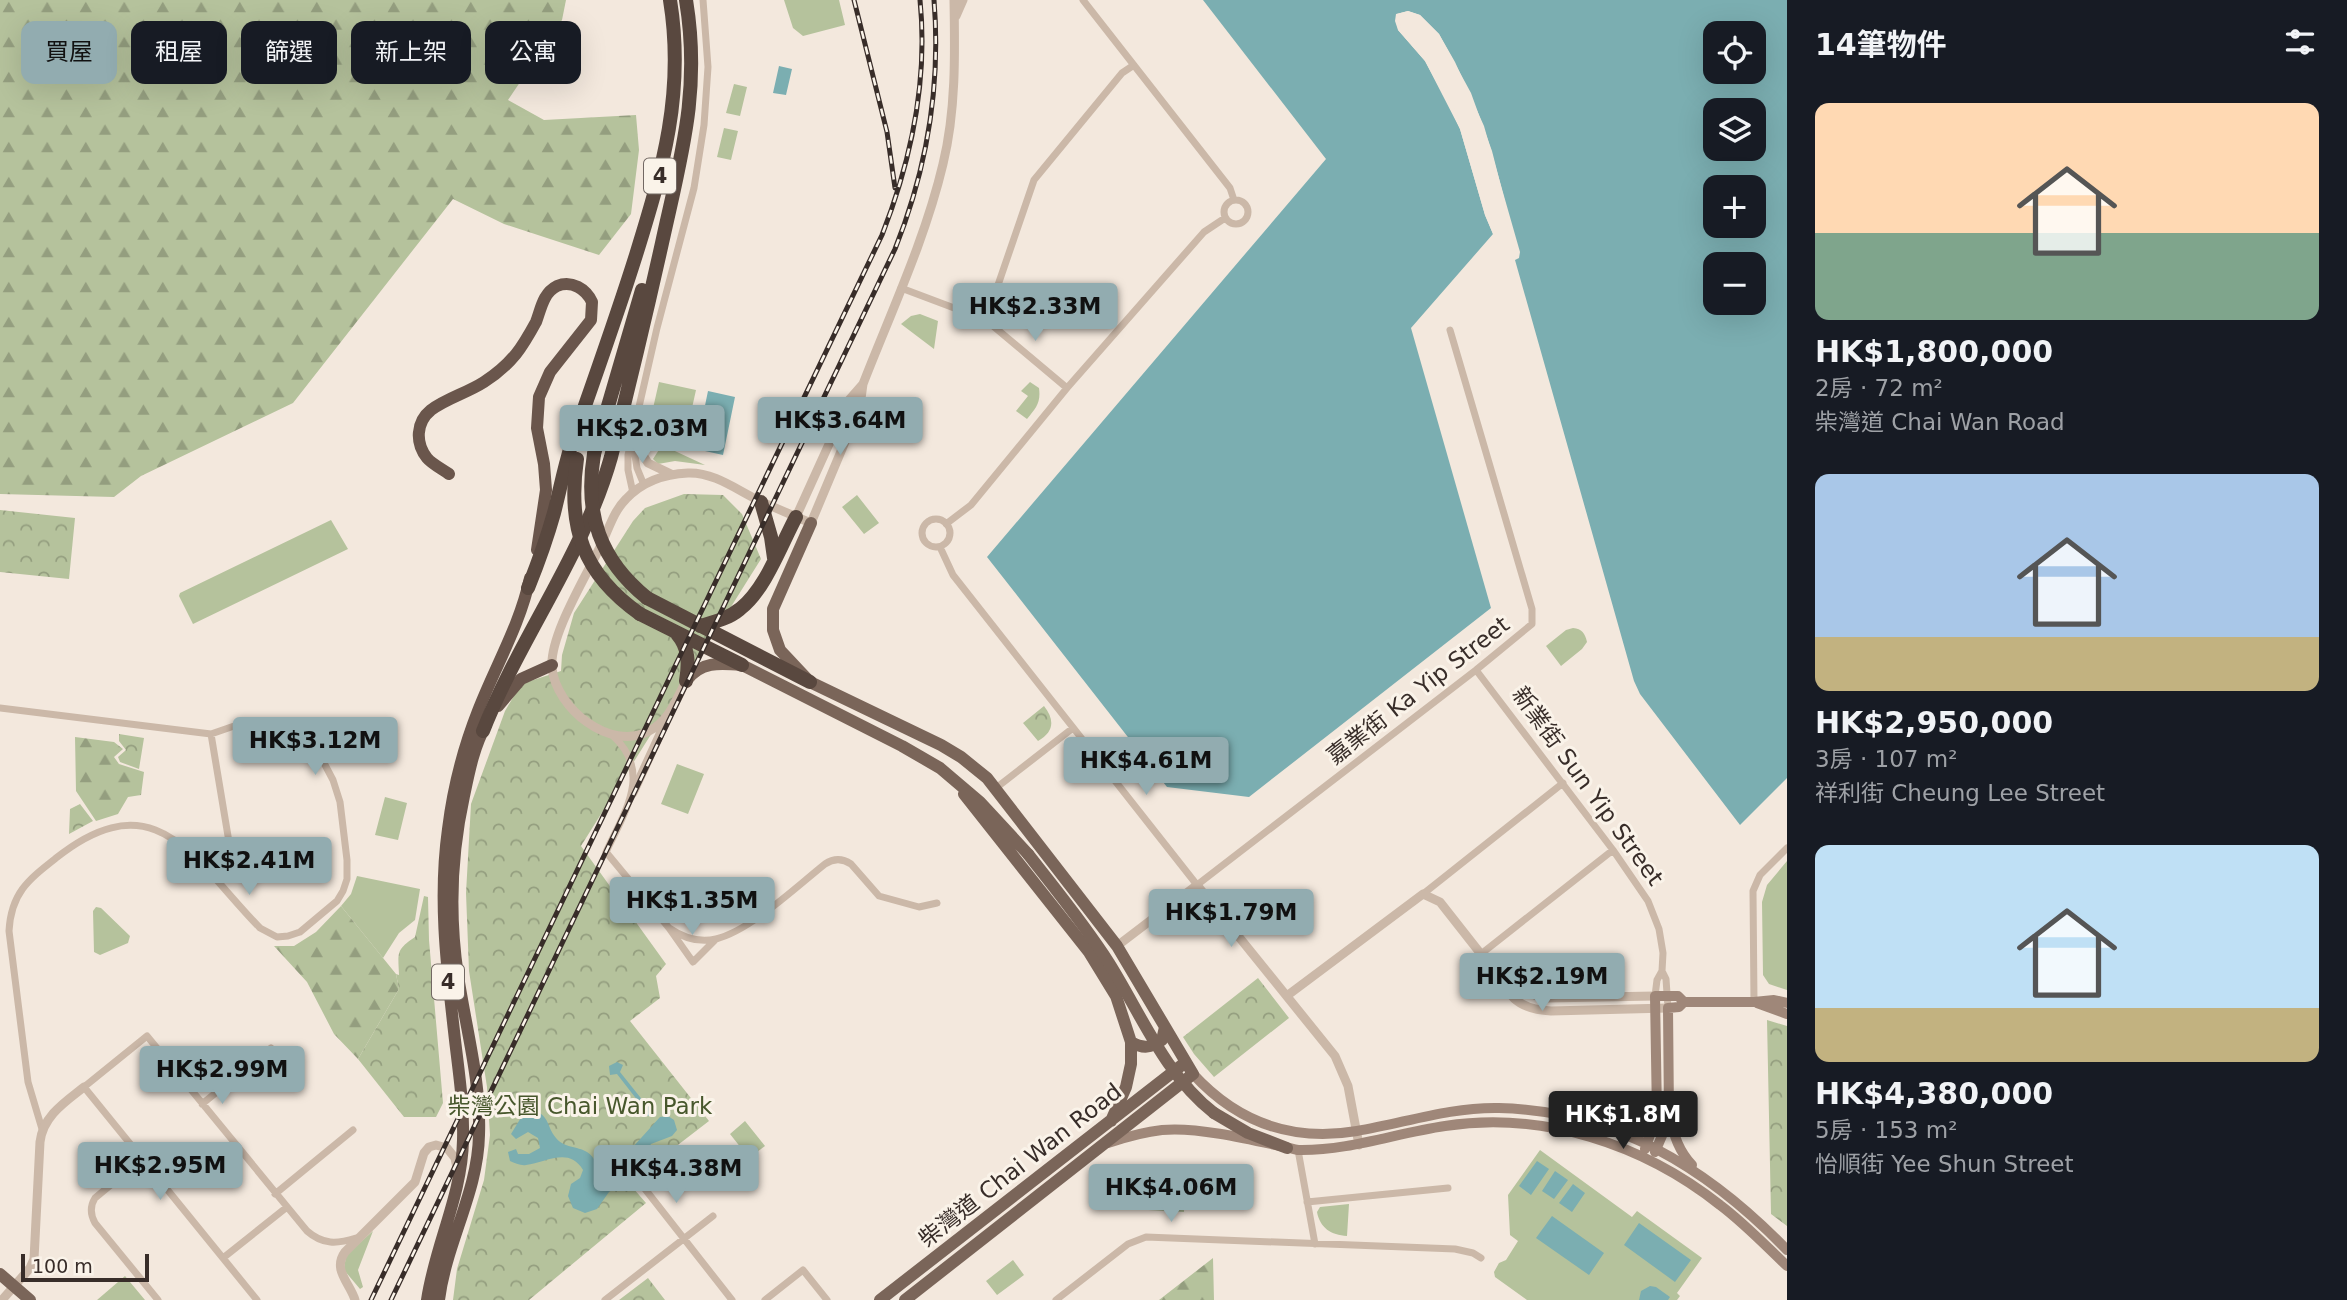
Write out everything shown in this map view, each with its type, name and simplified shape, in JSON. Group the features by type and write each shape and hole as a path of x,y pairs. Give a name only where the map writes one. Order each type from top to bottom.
{"highway":[{"name":"4","path":"427,1300 436,1254 458,1188 462,1156 463,1114 443,933 446,842 453,799 477,713 548,533 571,447 607,347 648,217 670,135 676,43 670,0"},
{"name":"4","path":"439,1300 446,1262 474,1173 480,1138 478,1095 458,974 453,901 454,851 459,821 468,779 483,731 504,680 571,560 599,496 611,457 685,145 690,113 692,48 686,0"},
{"path":"670,206 594,454 591,504 602,541 621,574 647,598 810,682"},
{"path":"449,474 428,459 423,450 419,432 424,417 437,406 483,383 508,363 531,332 550,291 567,284 582,289 592,302 591,320 550,372 538,405 537,428 546,490 539,540 528,588"},
{"path":"607,347 577,459 573,505 582,545 602,580 640,614 742,665"},
{"path":"761,502 774,559"},
{"path":"700,626 741,609 754,595 796,517"},
{"path":"676,633 688,657 686,681"},
{"path":"483,731 514,685 529,674 552,665"}],"main road":[{"path":"811,523 776,598 772,620 780,650 810,682 952,750 996,788 1117,946 1185,1063 1212,1095 1228,1107 1272,1126 1316,1134 1356,1131 1449,1111 1496,1108 1564,1115 1613,1129 1709,1180"},
{"path":"686,681 695,671 713,664 742,665 902,746 951,775 1028,854 1103,954 1178,1077 1199,1101 1248,1133 1293,1149"},
{"path":"951,775 1089,952 1115,996 1131,1042 1126,1087 1111,1121"},
{"path":"1655,1002 1667,1002 1678,996 1684,1002 1774,1000 1787,1003"},
{"name":"新業街 Sun Yip Street","path":"1646,1159 1656,1120 1655,1002"},
{"name":"新業街 Sun Yip Street","path":"1651,1147 1666,1126 1670,1100 1667,1002"},
{"path":"1754,1002 1787,1014"},
{"path":"1131,1042 1138,1046 1154,1045 1162,1040 1165,1027"},
{"name":"柴灣道 Chai Wan Road","path":"880,1300 1185,1063"},
{"name":"柴灣道 Chai Wan Road","path":"905,1300 1193,1074"},
{"path":"1613,1129 1629,1129 1642,1123 1652,1108 1657,1092"},
{"path":"1670,1100 1674,1133 1682,1154 1787,1250"},
{"name":"柴灣道 Chai Wan Road","path":"1102,1144 1164,1130 1190,1130 1293,1149 1328,1150 1444,1126 1507,1122 1538,1124 1613,1144 1696,1187 1750,1230 1787,1266"},
{"path":"0,1274 30,1300"}],"street":[{"path":"633,493 628,455 657,328 694,188 700,150 708,67 703,0"},
{"path":"668,716 651,731 641,735 620,736 584,721 573,712 556,686 552,665 562,626 610,522 624,500 644,485 671,474 709,476 811,523 860,405 863,384 926,222 943,164 953,86 954,0"},
{"path":"954,21 962,0"},
{"path":"1083,0 1230,188 1234,200"},
{"path":"986,320 1034,180 1122,73 1134,65"},
{"path":"1234,200 1246,206 1246,217 1237,224 1225,218 1226,205 1234,200"},
{"path":"946,524 971,505 1067,388 1200,236 1225,218"},
{"path":"901,288 986,320 1067,388"},
{"name":"嘉業街 Ka Yip Street","path":"1117,946 1530,627 1533,615 1450,330"},
{"path":"796,517 849,400 863,384"},
{"path":"632,437 649,463 671,474"},
{"path":"632,437 636,468 644,485"},
{"path":"940,547 927,544 923,531 926,524 934,520 946,524"},
{"path":"940,547 950,537 946,524"},
{"path":"940,547 953,575 1197,885 1288,995 1341,1068 1348,1086 1359,1145"},
{"name":"新業街 Sun Yip Street","path":"1476,670 1613,850 1651,908 1663,953 1655,1002"},
{"path":"686,681 606,852 669,928 693,962 716,939 751,921 830,861 841,859 851,863 879,896 919,907 937,903"},
{"path":"0,708 211,734 237,725 263,721 288,726 303,735 323,761 337,791 348,873 343,891 332,906 300,932 281,937 272,936 260,928 191,851 172,838 148,828 126,826 97,832 78,841 33,876 21,889 11,912 9,940 28,1082 42,1129"},
{"path":"996,788 1073,728"},
{"path":"610,733 628,752 633,793"},
{"path":"211,734 230,848 226,859 211,874"},
{"path":"1288,995 1435,885 1563,783"},
{"path":"1754,1002 1753,891 1760,875 1787,848"},
{"path":"1481,954 1613,850"},
{"path":"1435,885 1440,902 1506,986 1510,996 1535,1009 1655,1002"},
{"path":"1423,894 1440,902"},
{"path":"669,928 684,936 716,939"},
{"path":"697,939 704,946 701,954"},
{"name":"新業街 Sun Yip Street","path":"1662,971 1666,979 1667,1002"},
{"path":"1,1300 30,1268 34,1259 42,1129 52,1114 147,1036 307,1231 320,1240 337,1243 356,1238"},
{"path":"202,1104 271,1048"},
{"path":"84,1087 257,1300"},
{"path":"275,1194 353,1130"},
{"path":"356,1299 342,1275 340,1262 356,1238 415,1182 424,1153 429,1147 444,1146 453,1154 458,1188"},
{"path":"1293,1149 1315,1244"},
{"path":"142,1159 95,1198 91,1214 95,1223 158,1300"},
{"path":"1307,1202 1448,1188"},
{"path":"645,1189 732,1300"},
{"path":"223,1258 286,1207"},
{"path":"605,1300 713,1216"},
{"path":"1056,1300 1139,1238 1455,1249 1473,1253 1481,1258"},
{"path":"765,1300 803,1270 827,1300"}],"green space":[{"path":"0,0 566,0 561,21 485,21 485,84 519,84 508,100 544,120 636,115 639,150 631,214 599,255 504,224 453,199 293,403 141,476 114,497 0,494"},
{"path":"784,0 839,0 845,25 803,36 793,28"},
{"path":"734,84 747,87 740,116 726,113"},
{"path":"724,128 738,131 731,160 717,157"},
{"path":"920,314 938,321 934,349 901,324 911,316"},
{"path":"659,382 696,390 688,426 651,417"},
{"path":"1030,382 1039,388 1039,398 1027,419 1016,411 1028,396 1021,391"},
{"path":"662,445 705,465 675,461 658,464 653,459"},
{"name":"柴灣公園 Chai Wan Park","path":"684,494 723,495 742,514 761,559 581,846 666,964 656,976 660,998 630,1021 709,1121 644,1171 648,1177 633,1188 646,1203 529,1300 453,1300 457,1269 484,1180 490,1135 487,1087 469,971 466,893 471,804 505,711 521,684 561,671 562,655 574,613 633,521 645,508"},
{"path":"857,495 879,523 864,534 842,507"},
{"path":"0,510 75,518 69,579 0,572"},
{"path":"331,520 348,549 193,624 180,593"},
{"path":"1573,628 1583,632 1587,642 1561,666 1546,646 1566,630"},
{"path":"1044,706 1050,716 1051,725 1047,734 1038,741 1023,723"},
{"path":"119,734 144,738 139,769 120,762 118,757 126,750 119,741"},
{"path":"75,737 114,742 123,749 114,757 119,764 144,772 141,795 128,797 118,814 96,821 76,791"},
{"path":"677,764 704,774 688,814 661,804"},
{"path":"385,797 407,803 398,840 375,835"},
{"path":"80,804 93,821 69,834 70,809"},
{"path":"1787,861 1787,990 1769,984 1763,975 1762,902 1767,885"},
{"path":"357,876 420,889 415,920 399,933 383,958 341,906 351,894"},
{"name":"柴灣公園 Chai Wan Park","path":"424,896 428,897 429,940 443,1103 436,1117 404,1117 358,1059 399,989 396,974 399,975 400,952 404,945 415,937"},
{"path":"341,906 396,974 399,989 358,1059 334,1034 307,982 274,946 294,946 316,932"},
{"path":"96,907 101,908 130,936 128,943 100,955 94,952 93,911"},
{"path":"1258,978 1289,1018 1214,1077 1183,1037"},
{"path":"1767,1020 1787,1026 1787,1226 1771,1214"},
{"path":"745,1121 765,1146 749,1158 730,1134"},
{"path":"1540,1150 1632,1217 1637,1211 1702,1258 1677,1293 1680,1296 1677,1300 1527,1300 1495,1277 1494,1272 1499,1263 1506,1260 1518,1241 1510,1235 1508,1195"},
{"path":"1149,1188 1184,1190 1184,1212 1148,1210"},
{"path":"1349,1204 1347,1236 1331,1232 1318,1218 1320,1207"},
{"path":"373,1231 358,1270 363,1287 360,1289 344,1270 346,1255"},
{"path":"1213,1258 1214,1300 1159,1300"},
{"path":"1013,1260 1024,1275 997,1295 986,1281"},
{"path":"125,1276 145,1300 97,1300"},
{"path":"648,1278 665,1300 619,1300"}],"water":[{"path":"1203,0 1787,0 1787,778 1740,825 1640,694 1634,681 1515,260 1519,258 1520,252 1484,126 1439,34 1420,15 1408,11 1397,14 1398,30 1425,61 1460,129 1493,234 1411,328 1491,608 1249,797 1167,787 987,557 1326,159"},
{"path":"779,66 792,69 786,95 773,93"},
{"path":"708,391 735,397 723,455 696,449"},
{"path":"617,1062 623,1065 620,1072 648,1107 651,1106 654,1110 651,1116 647,1116 617,1074 610,1075 609,1066"},
{"path":"532,1108 545,1119 559,1141 587,1152 606,1171 614,1168 660,1117 668,1116 674,1120 677,1130 672,1136 651,1144 645,1154 626,1170 621,1184 609,1192 597,1209 585,1213 573,1208 568,1196 571,1184 580,1178 583,1170 577,1163 564,1157 524,1165 510,1161 508,1152 516,1149 518,1154 529,1154 540,1148 538,1138 528,1132 516,1139 511,1134 522,1116"},
{"path":"1537,1161 1549,1169 1531,1195 1519,1186"},
{"path":"1555,1171 1568,1180 1554,1199 1542,1191"},
{"path":"1573,1184 1585,1193 1572,1212 1559,1203"},
{"path":"1552,1216 1604,1253 1589,1275 1536,1238"},
{"path":"1639,1223 1691,1260 1675,1282 1624,1245"},
{"path":"1650,1286 1670,1297 1668,1300 1639,1300 1641,1291"}],"pier":[{"path":"1408,11 1420,15 1439,34 1471,93 1492,151 1513,233 1509,233 1488,151 1468,95 1436,36 1415,16 1399,16 1401,28 1428,59 1457,113 1497,233 1493,234 1460,129 1450,107 1425,61 1398,30 1396,14"}],"railway":[{"path":"854,0 887,132 895,188"},
{"path":"371,1300 882,235 901,178 915,119 922,60 920,0"},
{"path":"391,1300 895,249 916,188 929,127 935,64 934,0"}]}
